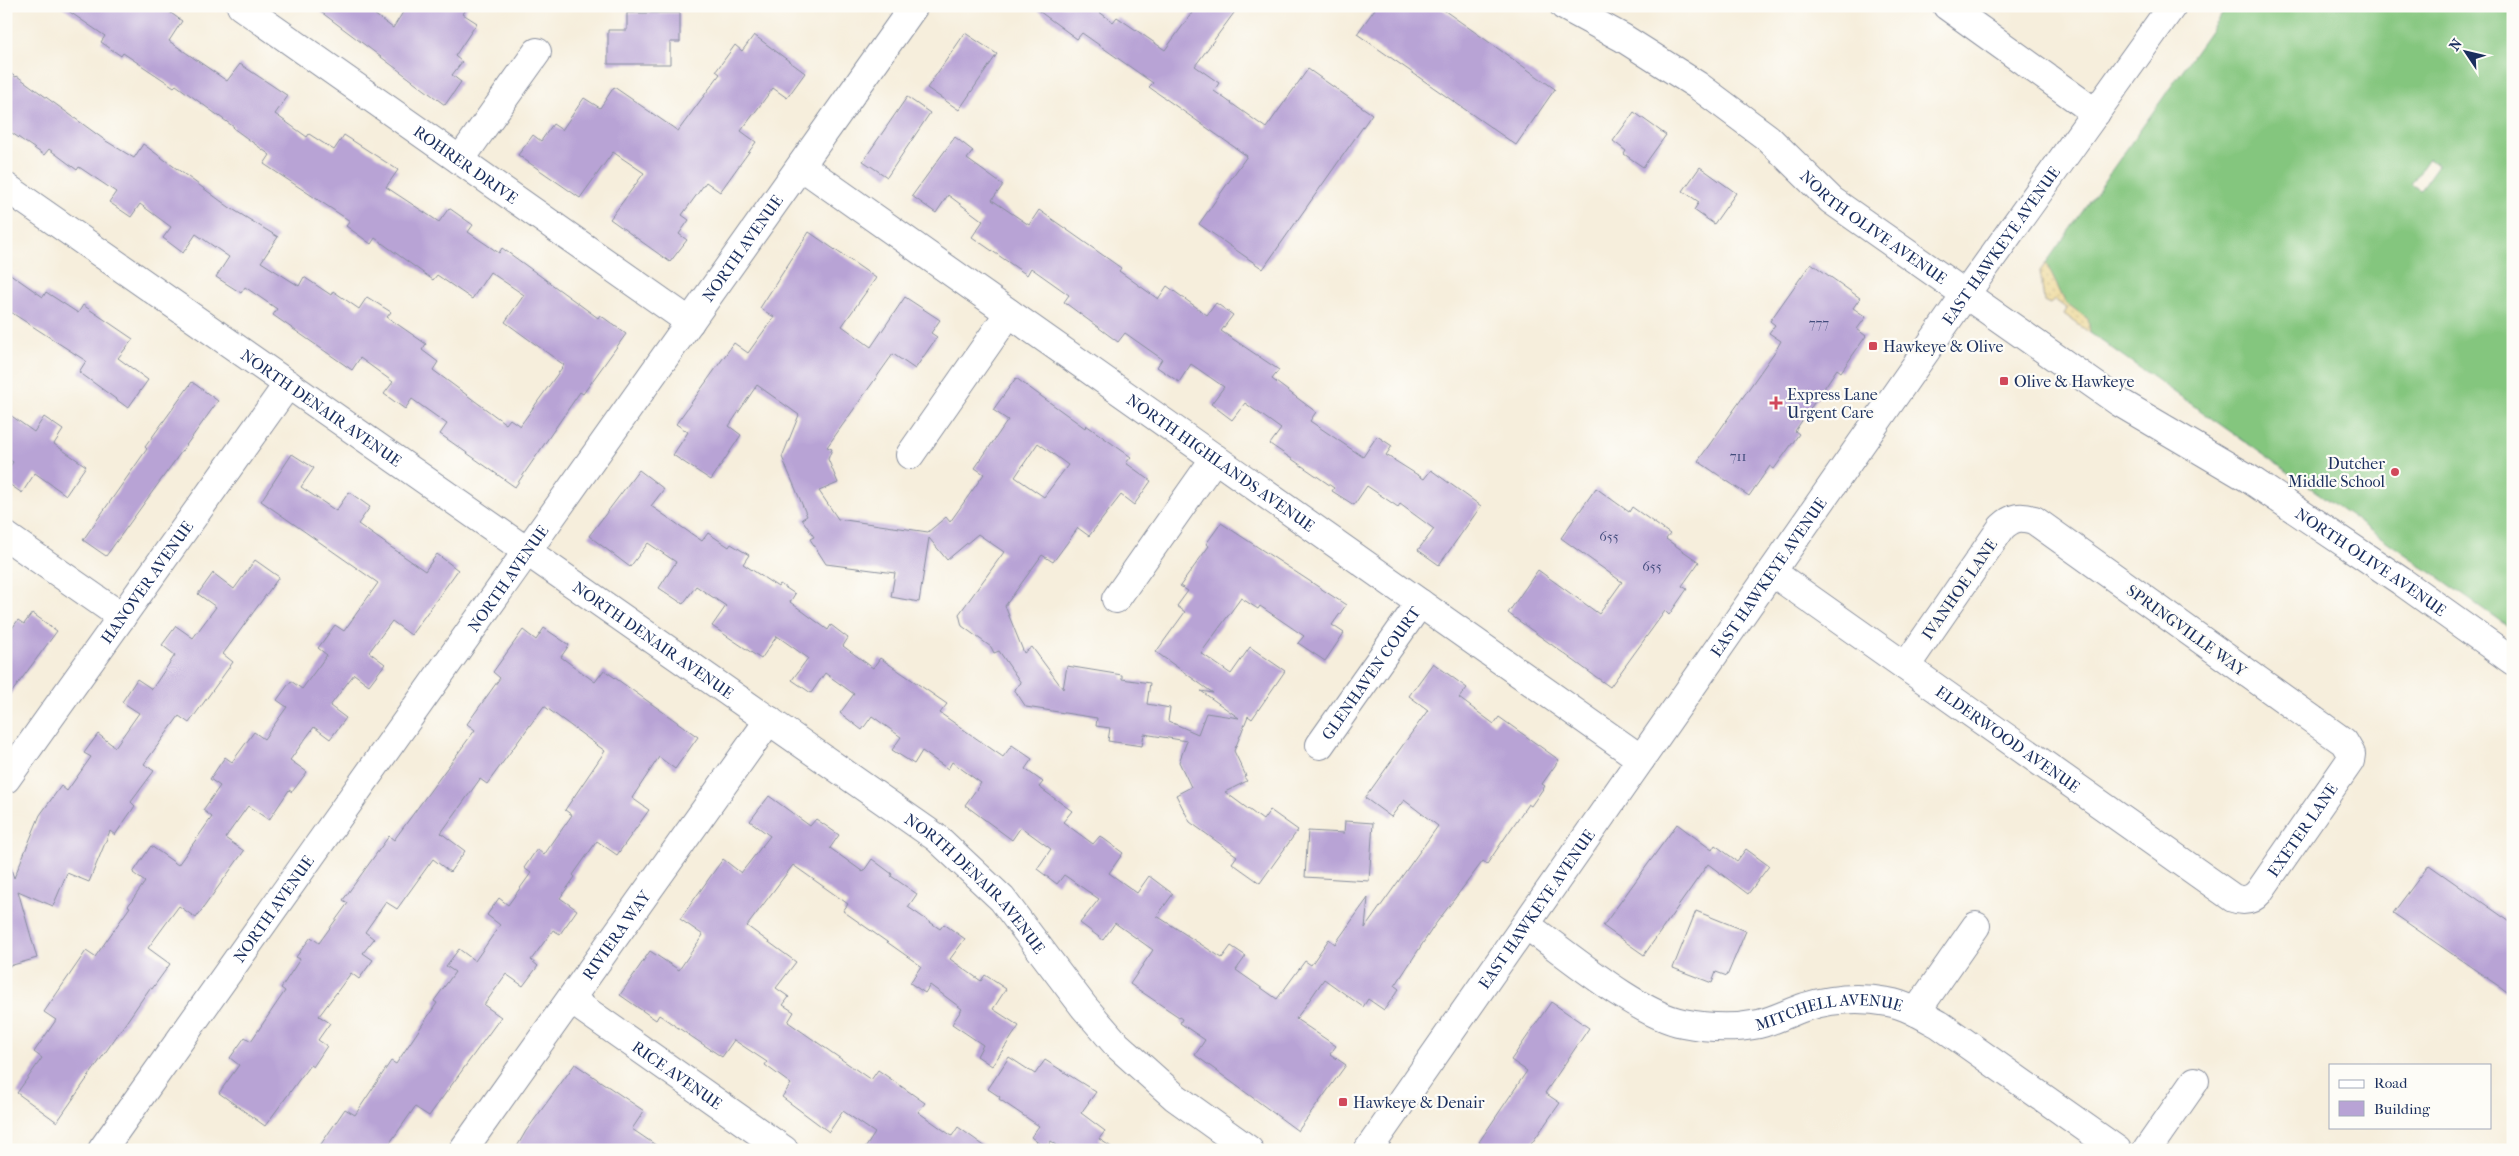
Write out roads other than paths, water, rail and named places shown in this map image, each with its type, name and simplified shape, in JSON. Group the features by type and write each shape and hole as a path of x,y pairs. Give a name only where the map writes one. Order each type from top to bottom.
{"street":[{"name":"ROHRER DRIVE","path":"241,6 690,322"},
{"name":"NORTH AVENUE","path":"102,1150 914,6"},
{"name":"NORTH OLIVE AVENUE","path":"1564,6 1644,50 1725,105 1781,150 1831,200 1965,296 2134,412 2196,446 2256,483 2401,581 2513,661"},
{"path":"1947,6 2096,113"},
{"name":"EAST HAWKEYE AVENUE","path":"1368,1150 1965,296 2172,6"},
{"path":"460,160 537,52"},
{"name":"NORTH HIGHLANDS AVENUE","path":"801,166 1641,759"},
{"name":"NORTH DENAIR AVENUE","path":"6,187 918,824 959,857 1015,914 1084,1007 1117,1045 1175,1097 1249,1150"},
{"path":"910,455 1009,313"},
{"name":"HANOVER AVENUE","path":"6,779 288,384"},
{"path":"1116,599 1215,458"},
{"name":"IVANHOE LANE","path":"1906,666 2002,527 2017,517"},
{"name":"SPRINGVILLE WAY","path":"2017,517 2034,520 2344,742 2350,754"},
{"path":"6,536 122,617"},
{"name":"ELDERWOOD AVENUE","path":"1772,572 2233,898 2247,900"},
{"name":"GLENHAVEN COURT","path":"1320,745 1420,603"},
{"name":"RIVIERA WAY","path":"463,1150 769,720"},
{"name":"EXETER LANE","path":"2247,900 2254,898 2260,892 2347,769 2350,754"},
{"name":"MITCHELL AVENUE","path":"1526,925 1632,1001 1681,1023 1734,1027 1759,1024 1806,1007 1835,1001 1863,999 1889,1002 1916,1012 1940,1025 2116,1150"},
{"path":"1916,1012 1976,926"},
{"name":"RICE AVENUE","path":"571,1000 784,1150"},
{"path":"2147,1150 2195,1081"}],"place":[{"name":"Hawkeye & Olive","path":"1873,346"},
{"name":"Olive & Hawkeye","path":"2004,381"},
{"name":"Express Lane Urgent Care","path":"1776,403"},
{"name":"Dutcher Middle School","path":"2395,472"},
{"name":"Hawkeye & Denair","path":"1343,1102"}]}
